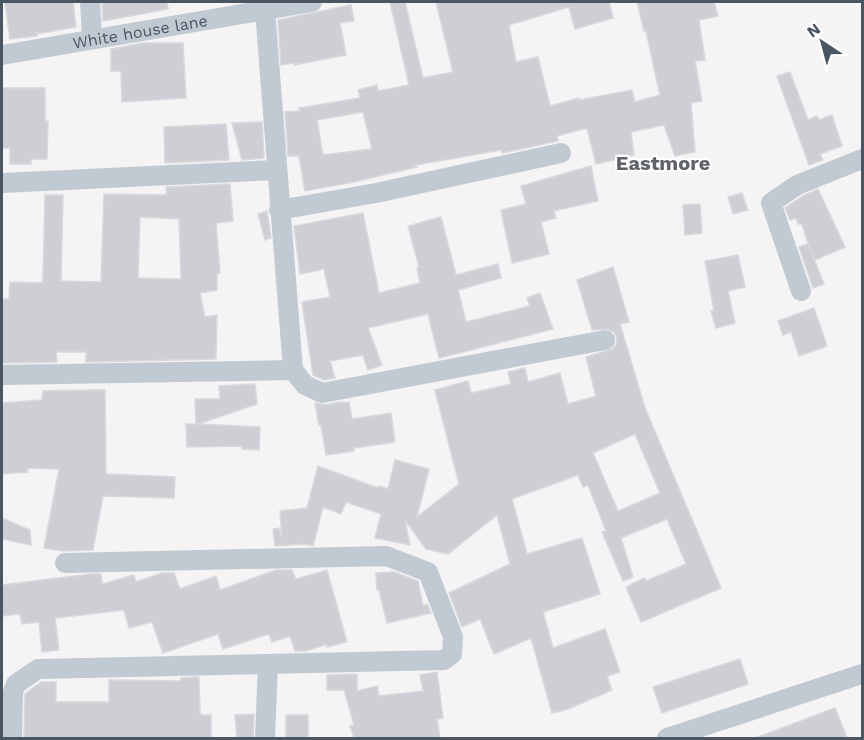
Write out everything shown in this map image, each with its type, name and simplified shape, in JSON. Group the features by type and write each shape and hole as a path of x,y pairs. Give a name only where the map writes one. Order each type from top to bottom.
{"street":[{"path":"90,2 92,38"},
{"name":"White house lane","path":"2,55 312,2"},
{"path":"265,10 293,370 306,385 322,393 605,340"},
{"path":"279,210 376,193 561,153"},
{"path":"801,291 771,203 797,185 862,159"},
{"path":"2,183 276,171"},
{"path":"2,375 293,370"},
{"path":"12,738 13,692 16,684 38,669 444,660 452,654 453,637 428,572 386,556 65,563"},
{"path":"265,738 268,664"},
{"path":"667,738 862,674"}],"building":[{"path":"5,2 73,2 76,27 37,34 37,36 10,39"},
{"path":"102,2 167,2 168,9 103,21"},
{"path":"390,2 405,2 423,78 453,72 436,2 609,2 613,18 575,29 569,7 509,25 516,62 538,57 550,106 579,98 579,100 632,90 635,102 660,95 637,2 714,2 718,16 699,20 705,60 695,61 702,101 691,103 695,152 675,156 664,125 631,132 634,155 596,164 587,128 557,136 558,141 502,153 501,150 416,165 417,167 354,182 305,191 299,156 288,156 285,112 360,98 358,90 377,85 378,91 409,85","holes":["363,112 372,149 323,155 317,120"]},
{"path":"351,5 354,21 340,23 346,55 294,65 294,63 281,65 278,20"},
{"path":"142,43 183,43 186,98 122,102 121,71 111,71 111,49"},
{"path":"790,72 808,120 817,116 819,120 832,115 842,146 820,154 823,160 809,165 777,76"},
{"path":"2,88 45,88 45,121 48,121 47,159 31,159 31,164 10,164 10,148 2,148"},
{"path":"262,122 264,158 242,160 232,123"},
{"path":"226,124 229,160 165,163 164,127"},
{"path":"591,166 598,201 554,211 556,218 541,222 549,254 512,263 501,210 526,204 521,186"},
{"path":"230,184 233,221 216,223 220,273 217,273 217,290 200,293 205,317 217,315 216,359 86,362 86,352 56,352 57,362 2,363 2,299 9,299 10,282 42,283 45,195 63,195 61,281 101,282 104,194 164,195 167,194 166,187","holes":["140,217 179,219 181,279 138,278"]},
{"path":"818,189 845,247 815,260 802,224 798,224 796,218 790,220 785,208"},
{"path":"742,193 748,210 733,214 728,197"},
{"path":"700,204 702,233 685,235 683,205"},
{"path":"267,211 271,238 265,240 258,214"},
{"path":"363,213 379,293 420,283 417,268 419,267 408,226 441,217 456,275 498,264 501,278 458,290 466,322 530,306 527,298 540,293 553,329 439,358 428,314 368,328 382,365 368,370 363,355 330,361 335,378 324,380 313,375 302,302 330,297 324,269 300,274 294,226"},
{"path":"808,244 824,284 813,288 799,247"},
{"path":"738,255 745,287 728,291 735,323 716,328 711,311 714,311 705,261"},
{"path":"613,267 629,322 620,324 645,408 721,588 641,622 626,587 644,578 646,581 686,564 667,519 621,538 633,577 623,581 602,532 606,531 588,485 583,487 578,475 512,499 527,554 582,538 600,594 543,612 553,648 605,629 620,672 607,676 612,690 568,709 552,713 531,638 494,654 480,619 462,627 449,593 510,564 497,515 448,554 426,549 405,520 410,545 375,538 381,514 346,502 341,514 323,507 313,546 306,544 275,546 273,529 279,528 282,538 280,511 307,508 318,466 378,488 379,486 388,489 395,460 429,469 417,517 459,484 435,390 468,381 471,393 511,384 508,372 525,368 528,382 560,373 568,404 596,396 586,357 612,349 616,345 617,338 614,332 608,329 592,330 577,280","holes":["635,434 660,493 618,511 593,453"]},
{"path":"814,308 827,346 799,356 791,332 783,335 778,321"},
{"path":"255,384 257,404 198,424 260,427 259,450 242,449 242,446 187,447 186,424 196,424 195,399 220,399 219,386"},
{"path":"105,390 106,474 175,477 174,498 103,496 93,550 63,551 44,548 59,469 27,468 28,472 2,474 2,403 42,400 43,391"},
{"path":"349,402 352,419 391,413 395,442 326,455 315,403 324,405"},
{"path":"2,518 30,530 31,545 2,539"},
{"path":"276,570 292,570 296,579 327,570 347,642 327,647 327,644 306,651 295,651 290,636 272,642 269,634 223,649 218,634 163,653 152,622 129,628 124,610 55,618 59,650 42,652 39,622 22,624 20,614 2,616 2,585 91,574 101,574 102,584 134,575 136,582 162,573 174,573 180,589 216,576 220,590"},
{"path":"394,572 418,581 423,606 427,604 431,613 387,623 379,590 377,590 376,573"},
{"path":"740,659 748,684 662,713 653,687"},
{"path":"437,672 443,718 437,719 440,738 354,738 350,726 354,725 344,690 327,690 327,675 357,674 357,691 377,686 379,696 423,691 420,675"},
{"path":"199,677 200,715 211,715 211,738 24,738 25,694 41,682 56,682 56,702 109,702 109,680 181,681 181,678"},
{"path":"835,708 847,738 758,738 758,737"},
{"path":"254,714 253,738 237,738 235,715"},
{"path":"286,715 308,715 308,738 286,738"}],"district":[{"name":"Eastmore","path":"663,163"}]}
